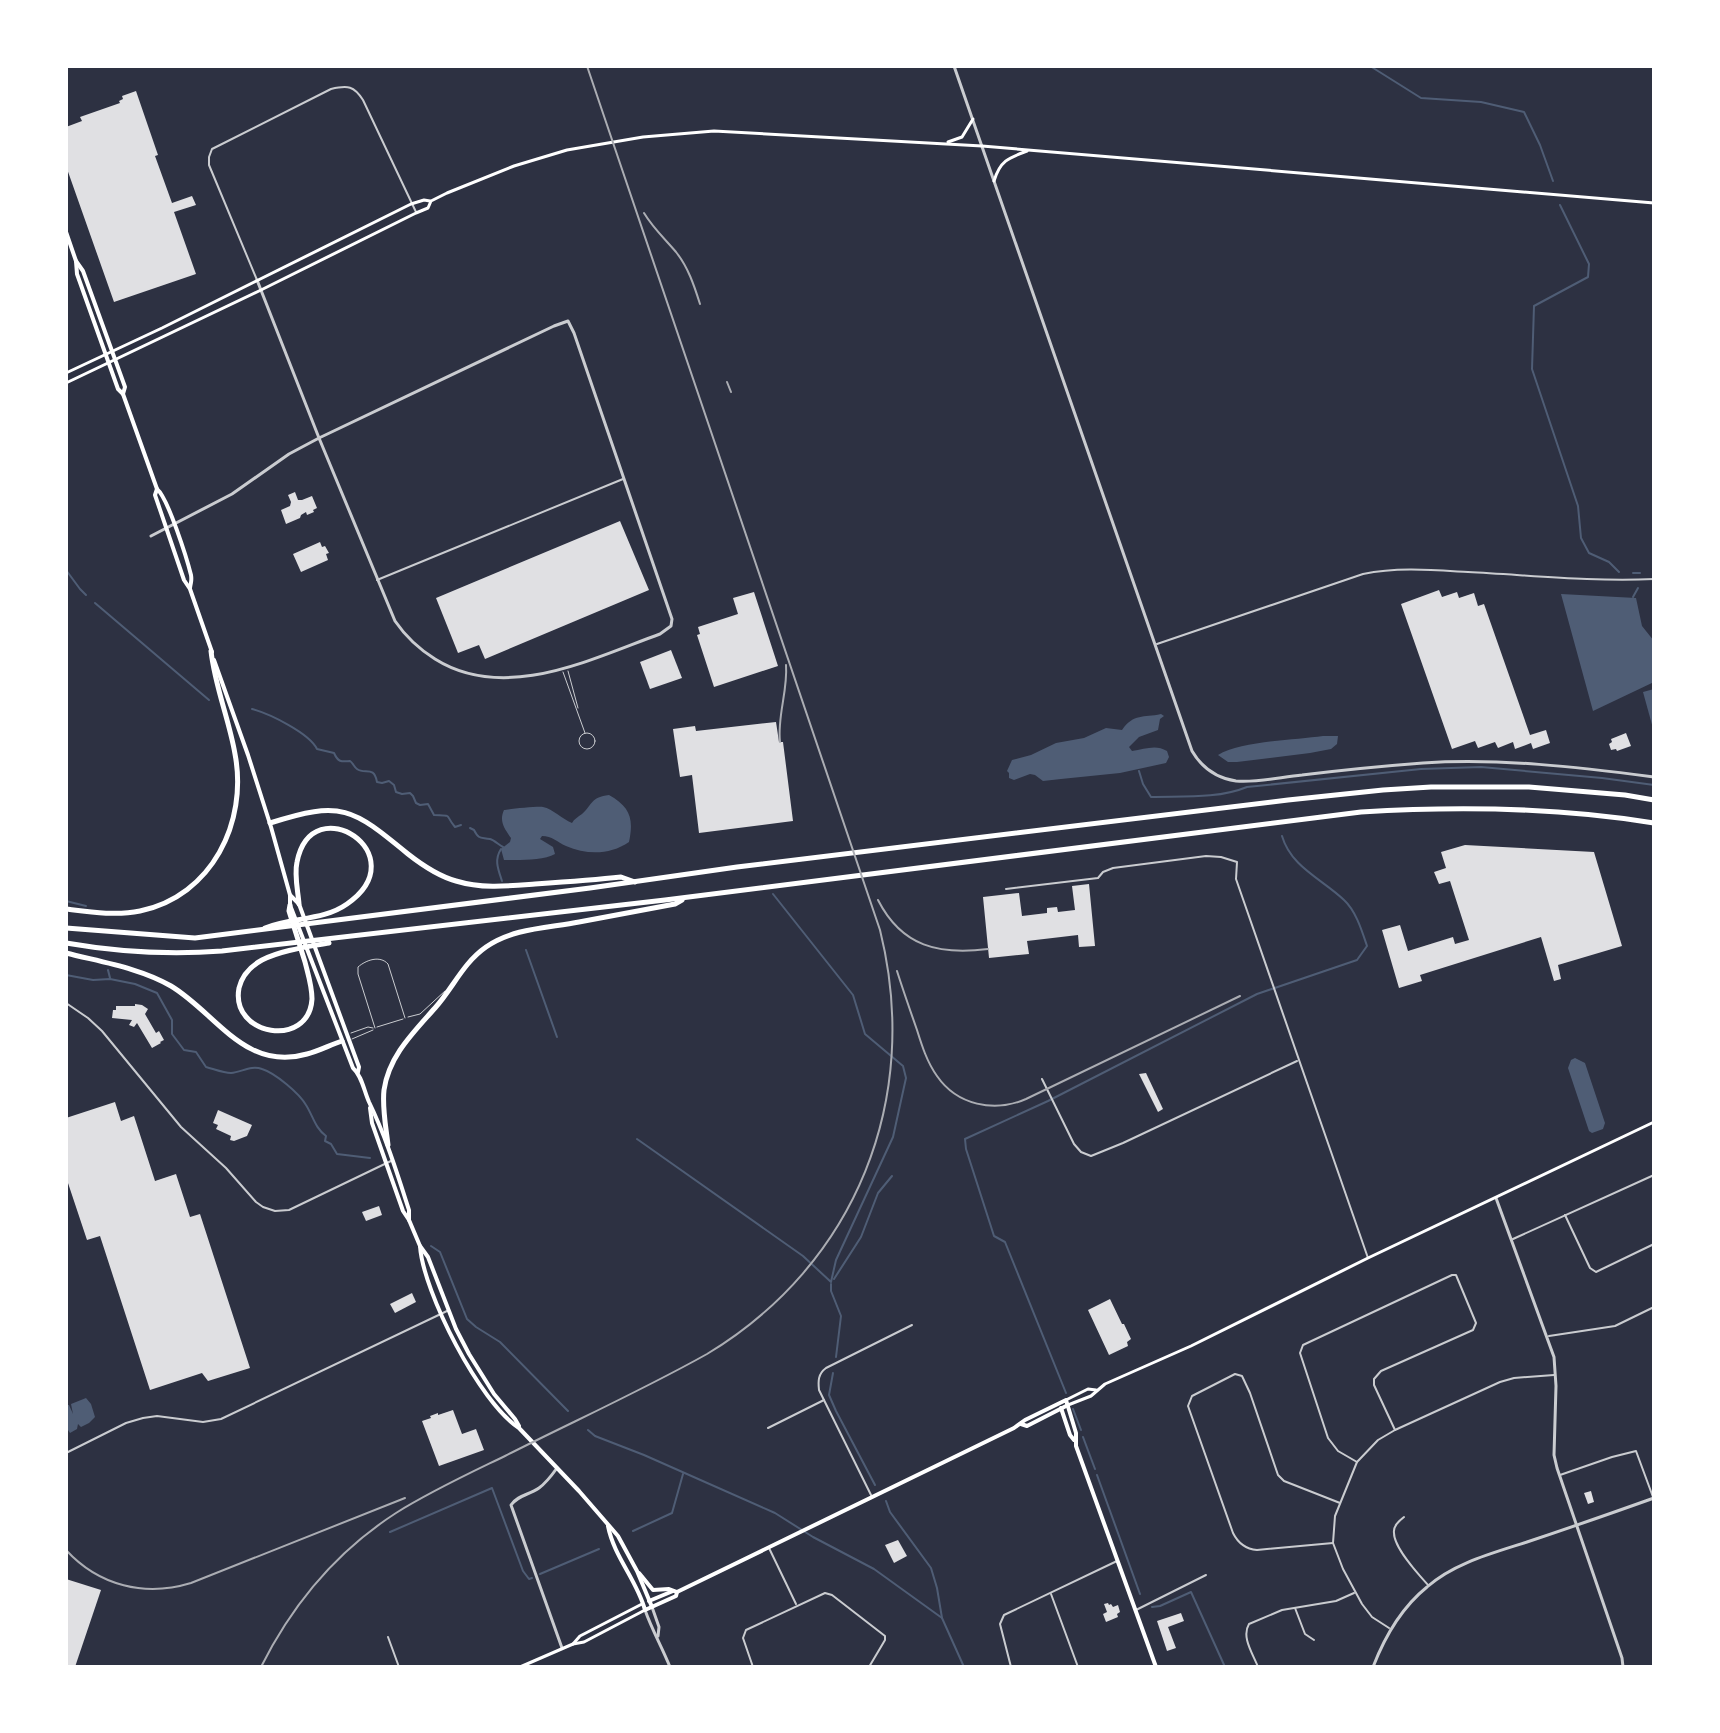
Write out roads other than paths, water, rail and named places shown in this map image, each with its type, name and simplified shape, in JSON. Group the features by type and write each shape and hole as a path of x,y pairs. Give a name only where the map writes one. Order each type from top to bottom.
{"highway":[{"path":"66,909 120,913 142,911 185,891 219,855 233,825 237,769 211,651"},
{"path":"66,928 195,938 737,867 1288,800 1431,787 1529,787 1654,800"},
{"path":"66,943 156,953 195,953 687,897 1371,811 1530,808 1654,823"},
{"path":"270,823 316,810 345,812 367,821 428,868 456,881 475,885 497,887 621,877 636,882"},
{"path":"256,931 279,922 321,916 357,895 366,885 371,862 367,850 355,835 336,828 319,830 303,845 296,866 299,904"},
{"path":"388,1145 384,1092 393,1061 452,983 483,949 510,934 675,904 687,897"},
{"path":"290,905 289,911 308,961 312,1001 309,1011 298,1026 282,1031 252,1023 240,1008 239,990 249,969 271,956 353,937"},
{"path":"66,953 156,978 182,993 246,1047 267,1054 281,1057 305,1055 344,1038"}],"main road":[{"path":"943,144 962,137 973,119"},
{"path":"66,373 411,204 431,201 514,166 549,155 587,145 660,135 714,131 982,146 1654,203"},
{"path":"994,181 1002,164 1012,156 1030,150"},
{"path":"66,383 428,208 431,201"},
{"path":"66,232 105,354 174,525 192,578 190,589"},
{"path":"76,261 83,271 113,351 125,387 123,394"},
{"path":"157,489 155,495 270,823 290,905"},
{"path":"290,895 299,904 353,1068 358,1072 388,1145 409,1210 409,1220"},
{"path":"308,961 344,1038"},
{"path":"369,1101 372,1123 403,1211 428,1257 448,1310 469,1354 519,1428"},
{"path":"520,1667 562,1648 584,1642 645,1610 650,1604 1021,1424 1027,1426 1088,1389 1096,1390 1191,1346 1654,1122"},
{"path":"420,1246 421,1261 441,1314 485,1390 618,1536 650,1604"},
{"path":"1063,1404 1076,1433 1076,1442 1156,1667"},
{"path":"608,1526 611,1540 645,1610"},
{"path":"637,1571 653,1590 675,1592"},
{"path":"573,1644 580,1636 643,1603 650,1604"}],"street":[{"path":"954,66 1192,751 1207,769 1223,778 1246,781 1386,766 1489,762 1593,769 1654,777"},
{"path":"151,536 232,494 289,454 319,438 568,321 672,619 671,626 660,634 565,668 504,678 483,678 455,670 422,650 395,621 319,438 257,280 225,205 209,165 209,157 212,149 331,89 344,86 357,91 363,100 416,213"},
{"path":"377,580 624,479"},
{"path":"1155,645 1376,571 1418,569 1654,579"},
{"path":"1006,889 1098,878 1113,868 1206,856 1237,862 1236,879 1368,1258"},
{"path":"66,1003 102,1031 181,1127 263,1207 275,1211 289,1210 393,1160"},
{"path":"1042,1079 1074,1144 1081,1152 1091,1156 1298,1060"},
{"path":"1513,1239 1654,1175"},
{"path":"1496,1198 1554,1357 1554,1455 1623,1667"},
{"path":"1565,1215 1590,1268 1596,1272 1654,1244"},
{"path":"1357,1462 1338,1451 1328,1438 1300,1353 1303,1345 1456,1275 1476,1323 1473,1330 1381,1371 1374,1379 1395,1430"},
{"path":"1548,1337 1615,1326 1654,1307"},
{"path":"66,1453 126,1423 143,1418 157,1416 203,1422 221,1419 448,1310"},
{"path":"872,1497 818,1384 823,1370 912,1325"},
{"path":"1333,1543 1257,1550 1248,1549 1240,1543 1233,1533 1188,1406 1189,1400 1235,1374 1242,1376 1278,1475 1284,1481 1340,1503"},
{"path":"1390,1629 1372,1617 1355,1592 1333,1543 1335,1516 1357,1462 1378,1440 1395,1430 1500,1382 1555,1375"},
{"path":"768,1428 824,1400"},
{"path":"1373,1667 1390,1629 1428,1585 1474,1560 1654,1498 1636,1451 1559,1476"},
{"path":"557,1468 543,1485 511,1505 562,1648"},
{"path":"1404,1517 1396,1525 1394,1537 1428,1585"},
{"path":"769,1548 796,1605"},
{"path":"1011,1667 1000,1624 1004,1615 1118,1560"},
{"path":"1135,1610 1206,1575"},
{"path":"1258,1667 1247,1639 1247,1626 1282,1610 1332,1602 1355,1592"},
{"path":"753,1667 744,1642 745,1632 796,1605 827,1593 884,1635 885,1640 869,1667"},
{"path":"1050,1593 1078,1667"},
{"path":"650,1604 659,1627 658,1636"},
{"path":"1295,1607 1305,1634 1314,1640"},
{"path":"645,1610 670,1667"},
{"path":"388,1637 399,1667"}],"lane":[{"path":"565,668 585,733"},
{"path":"375,1028 358,967 377,958 390,967 405,1018"},
{"path":"344,1038 420,1014 452,983"},
{"path":"344,1038 368,1027 375,1028"}],"water":[{"path":"1561,594 1636,598 1642,626 1654,641 1654,682 1593,711"},
{"path":"1654,689 1654,732 1643,692"},
{"path":"1164,716 1160,719 1158,730 1139,737 1129,747 1132,751 1163,749 1169,757 1166,763 1120,773 1043,781 1030,774 1014,780 1009,778 1007,771 1012,760 1106,728 1122,730 1139,717"},
{"path":"1338,736 1337,744 1331,749 1310,753 1237,762 1228,762 1218,755 1254,744"},
{"path":"609,795 622,804 629,814 629,842 614,849 590,852 542,836 540,839 553,847 555,854 537,859 504,860 501,849 511,838 503,824 504,810 543,807 572,823 595,799"},
{"path":"1575,1058 1585,1063 1605,1123 1603,1129 1592,1133 1568,1068"},
{"path":"86,1398 95,1417 81,1427 78,1424 77,1429 70,1433 66,1427 66,1405 73,1414 71,1404"}],"waterway":[{"path":"1370,66 1421,98 1481,102 1524,112 1553,181"},
{"path":"1560,205 1589,264 1588,277 1534,306 1532,369 1578,506 1581,538 1589,553 1609,562 1619,572"},
{"path":"66,570 86,595"},
{"path":"1633,573 1640,573"},
{"path":"1633,597 1638,588"},
{"path":"95,603 209,700"},
{"path":"252,709 298,731 317,749 334,753 340,761 350,761 360,771 371,772 377,782 389,781 396,792 410,793 416,803 428,804 434,815 448,816 455,827 461,825"},
{"path":"1139,771 1151,797 1212,795 1247,787 1421,769 1481,767 1654,785"},
{"path":"470,828 479,837 503,847"},
{"path":"1066,1393 1005,1242 994,1236 965,1139 1048,1101 1257,994 1357,960 1367,946 1352,910 1292,856 1282,836"},
{"path":"501,849 497,861 502,881"},
{"path":"637,1139 803,1256 831,1282 836,1260 893,1137 906,1078 903,1066 865,1034 853,995 773,894"},
{"path":"66,901 86,906"},
{"path":"526,950 557,1037"},
{"path":"108,970 110,978"},
{"path":"66,975 93,980 110,979 157,993 172,1020 172,1034 184,1050 196,1052 206,1067 222,1072 250,1068 267,1071 303,1100 326,1136 325,1141 337,1154 370,1158"},
{"path":"834,1279 861,1237 878,1193 892,1176"},
{"path":"431,1246 440,1252 467,1319 500,1342 568,1411"},
{"path":"831,1284 841,1316 836,1357"},
{"path":"833,1373 829,1395 875,1485"},
{"path":"1073,1409 1081,1430"},
{"path":"588,1430 595,1436 775,1513 874,1569 942,1618"},
{"path":"1083,1437 1095,1469"},
{"path":"633,1531 672,1513 683,1474"},
{"path":"1097,1475 1140,1594"},
{"path":"390,1532 492,1488 523,1571 529,1579 532,1578"},
{"path":"886,1501 890,1512 931,1568 942,1618 964,1667"},
{"path":"540,1574 599,1549"},
{"path":"1152,1607 1191,1592 1225,1667"}],"railway":[{"path":"261,1667 287,1622 318,1581 354,1544 396,1513 707,1354 759,1317 803,1274 838,1225 865,1172 883,1115 892,1055 891,993 880,930 587,66"},
{"path":"644,213 684,264 700,304"},
{"path":"727,382 731,392"},
{"path":"780,742 786,665"},
{"path":"878,900 898,928 910,938 938,949 988,949"},
{"path":"897,971 923,1048 937,1076 955,1094 989,1106 1026,1099 1240,996"},
{"path":"66,1550 108,1580 140,1588 174,1587 405,1498"}]}
